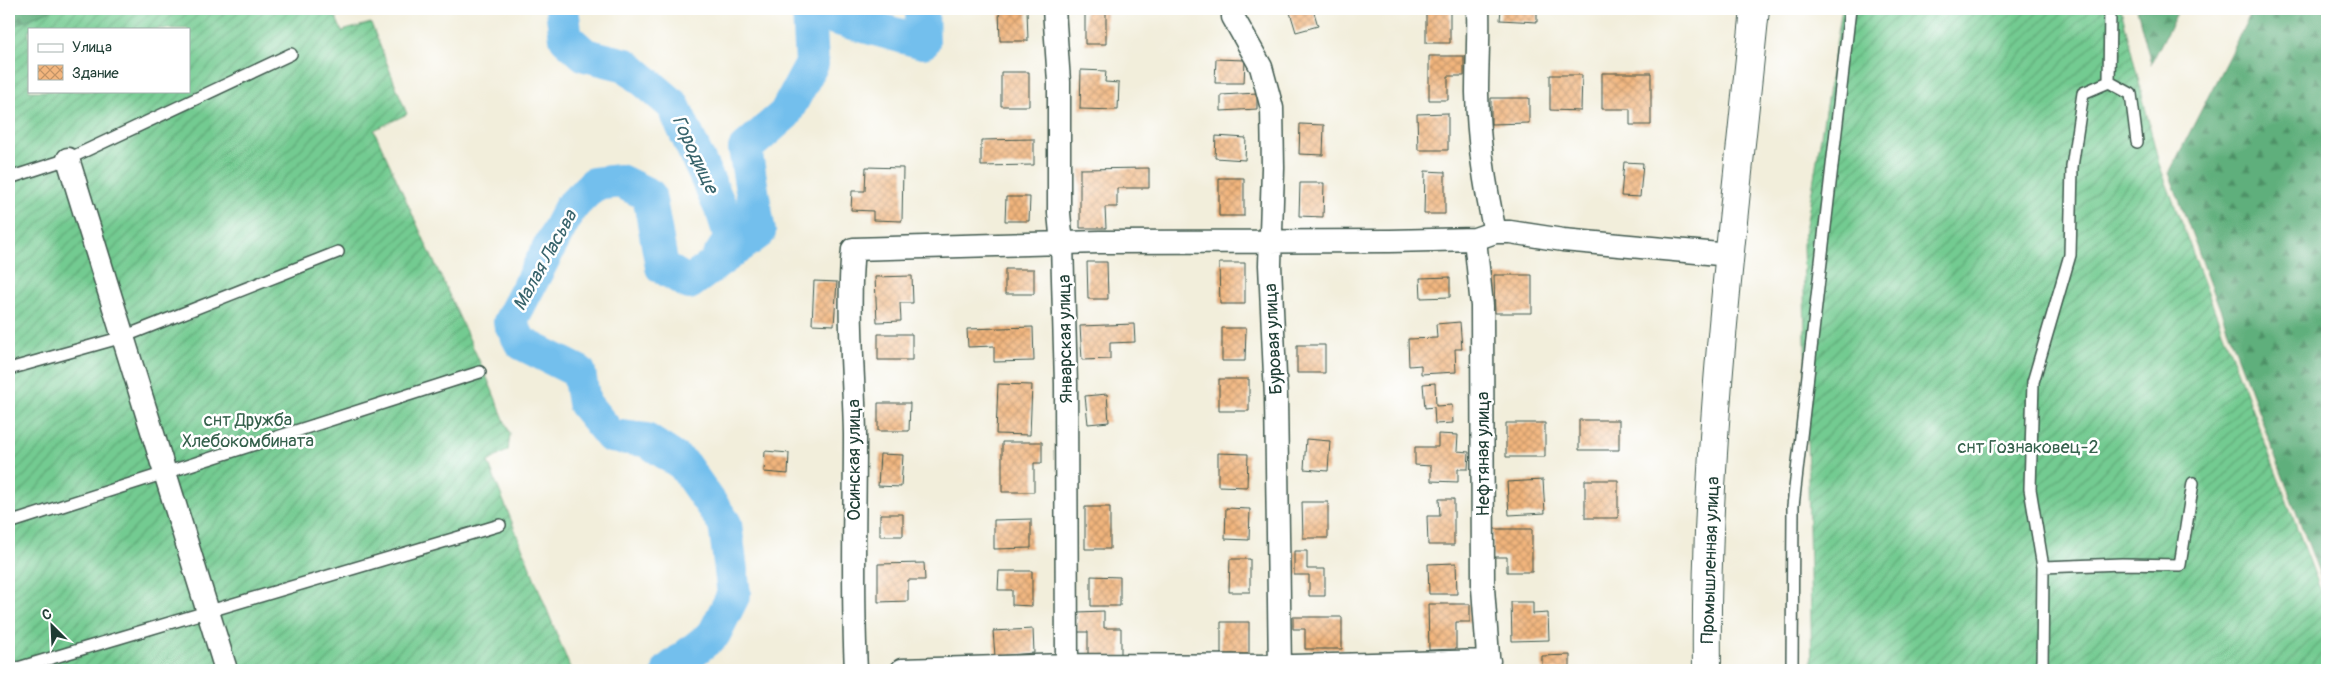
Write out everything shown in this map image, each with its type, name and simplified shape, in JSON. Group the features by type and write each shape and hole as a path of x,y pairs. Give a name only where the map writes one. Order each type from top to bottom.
{"main road":[{"name":"Промышленная улица","path":"1707,670 1707,620 1714,450 1730,255 1755,9"}],"street":[{"name":"Январская улица","path":"1054,9 1059,90 1059,213 1062,244 1066,384 1067,667"},
{"name":"Нефтяная улица","path":"1478,9 1477,91 1480,137 1487,191 1482,306 1483,588 1489,666"},
{"name":"Буровая улица","path":"1234,17 1261,67 1272,108 1270,265 1277,423 1276,493 1280,668"},
{"path":"68,159 226,670"},
{"path":"1062,244 1271,242 1485,236 1510,232 1563,240 1730,255"},
{"name":"Осинская улица","path":"856,670 853,589 854,402 851,299 853,249 1062,244"},
{"path":"902,670 1067,667 1280,668 1489,666"}],"lane":[{"path":"1792,670 1793,506 1850,9"},
{"path":"2109,82 2110,9"},
{"path":"9,178 68,159 291,54"},
{"path":"2109,82 2131,94 2137,142"},
{"path":"2042,670 2043,567 2030,489 2033,382 2070,255 2072,167 2083,93 2109,82"},
{"path":"9,369 123,337 338,252"},
{"path":"9,523 480,372"},
{"path":"2043,567 2122,564 2180,565 2193,483"},
{"path":"10,670 500,525"}],"green space":[{"path":"9,9 53,9 9,28"},
{"name":"снт Дружба Хлебокомбината","path":"53,9 332,9 342,31 371,23 407,114 374,130 488,380 510,434 508,450 488,462 571,670 9,670 9,28"},
{"name":"снт Гознаковец-2","path":"1842,9 2121,9 2159,164 2327,607 2327,670 1812,670 1803,244"},
{"path":"2137,9 2179,9 2151,64"},
{"path":"2253,9 2327,9 2327,594 2169,173"}],"building":[{"path":"999,9 1027,9 1028,41 1000,41"},
{"path":"1085,9 1106,9 1106,44 1085,44"},
{"path":"1289,9 1313,9 1318,26 1296,32"},
{"path":"1426,9 1450,9 1450,43 1426,43"},
{"path":"1501,9 1537,9 1537,22 1500,20"},
{"path":"1429,56 1464,56 1464,76 1448,76 1448,100 1429,100"},
{"path":"1216,59 1245,60 1244,83 1215,83"},
{"path":"1081,70 1106,71 1105,82 1119,83 1118,110 1080,109"},
{"path":"1001,72 1029,72 1029,106 1001,106"},
{"path":"1602,73 1651,73 1651,125 1630,125 1630,109 1602,109"},
{"path":"1550,75 1582,75 1581,111 1550,110"},
{"path":"1257,93 1257,109 1221,111 1221,95"},
{"path":"1491,98 1529,98 1529,123 1491,124"},
{"path":"1448,113 1448,150 1418,150 1417,114"},
{"path":"1300,124 1324,125 1323,155 1299,154"},
{"path":"1216,136 1246,138 1245,160 1215,158"},
{"path":"1034,139 1034,165 981,166 981,140"},
{"path":"1624,162 1643,163 1640,197 1621,196"},
{"path":"866,167 903,168 902,221 873,220 873,211 851,210 852,191 865,191"},
{"path":"1149,168 1149,188 1117,188 1117,207 1105,207 1106,228 1080,228 1080,169"},
{"path":"1425,171 1445,172 1445,214 1424,214"},
{"path":"1219,178 1244,178 1244,216 1219,216"},
{"path":"1300,183 1324,183 1323,217 1299,216"},
{"path":"1006,197 1030,197 1029,221 1005,221"},
{"path":"1087,262 1107,262 1108,299 1088,299"},
{"path":"1219,263 1245,263 1245,304 1220,304"},
{"path":"1005,269 1034,269 1034,294 1005,294"},
{"path":"1494,275 1532,275 1532,313 1495,313"},
{"path":"912,276 913,303 900,303 901,321 877,322 875,277"},
{"path":"1450,277 1450,297 1421,298 1420,278"},
{"path":"814,281 837,282 834,325 812,324"},
{"path":"1460,322 1462,349 1455,349 1456,372 1421,374 1421,365 1409,366 1408,339 1437,338 1436,324"},
{"path":"1134,324 1135,342 1110,343 1110,359 1082,360 1080,326"},
{"path":"1033,327 1034,361 994,362 994,346 968,347 967,329"},
{"path":"1222,328 1246,328 1245,361 1222,361"},
{"path":"878,334 912,334 912,360 878,360"},
{"path":"1297,345 1325,345 1325,373 1297,373"},
{"path":"1219,379 1249,379 1249,411 1219,411"},
{"path":"1435,383 1436,406 1452,405 1453,423 1435,424 1434,407 1425,408 1423,384"},
{"path":"998,384 1032,385 1030,435 996,434"},
{"path":"1107,394 1109,422 1088,424 1085,396"},
{"path":"878,403 910,403 909,431 878,431"},
{"path":"1579,420 1619,420 1619,450 1579,450"},
{"path":"1506,423 1545,423 1545,457 1506,457"},
{"path":"1438,434 1458,435 1457,451 1469,452 1468,469 1458,469 1458,482 1431,481 1431,466 1415,465 1415,447 1438,447"},
{"path":"1306,439 1330,441 1328,471 1304,469"},
{"path":"1002,442 1042,442 1042,463 1034,463 1034,492 1002,492"},
{"path":"765,451 789,453 788,474 764,472"},
{"path":"1218,453 1248,454 1247,487 1218,486"},
{"path":"880,454 903,455 901,487 878,486"},
{"path":"1543,480 1545,513 1509,515 1507,482"},
{"path":"1585,480 1618,480 1618,518 1585,518"},
{"path":"1439,499 1454,499 1454,545 1428,545 1427,516 1440,516"},
{"path":"1302,502 1328,502 1328,538 1303,538"},
{"path":"1085,507 1110,507 1110,549 1085,549"},
{"path":"1226,508 1250,509 1249,540 1225,539"},
{"path":"880,514 903,514 903,536 880,536"},
{"path":"1031,519 1031,548 994,549 994,520"},
{"path":"1493,529 1532,529 1532,572 1507,572 1507,557 1493,557"},
{"path":"1294,551 1307,551 1307,569 1325,569 1325,596 1309,596 1309,575 1294,575"},
{"path":"1230,559 1250,559 1250,592 1229,592"},
{"path":"924,563 925,580 908,580 908,601 878,602 878,564"},
{"path":"1456,563 1457,594 1429,594 1428,564"},
{"path":"999,571 1032,571 1032,606 1012,605 1012,590 998,590"},
{"path":"1091,576 1120,577 1120,606 1091,606"},
{"path":"1511,602 1533,602 1533,614 1548,613 1549,640 1512,641"},
{"path":"1428,604 1470,604 1470,622 1456,622 1456,649 1429,650"},
{"path":"1104,611 1104,628 1121,628 1121,657 1088,657 1088,632 1078,632 1078,612"},
{"path":"1293,617 1342,617 1342,649 1305,649 1305,629 1293,629"},
{"path":"1221,622 1249,622 1249,654 1221,654"},
{"path":"1033,629 1034,653 995,656 993,631"},
{"path":"1570,655 1570,670 1542,670 1542,656"}],"waterway":[{"name":"Городище","path":"562,9 566,38 585,55 626,65 673,105 723,213 731,238 714,265"},
{"name":"Малая Ласьва","path":"669,670 714,634 734,594 725,524 683,464 646,440 611,436 584,403 579,372 521,343 510,322 570,208 594,184 620,181 649,195 662,267 689,283 759,232 745,149 785,114 812,64 809,11 923,42 922,9"}]}
